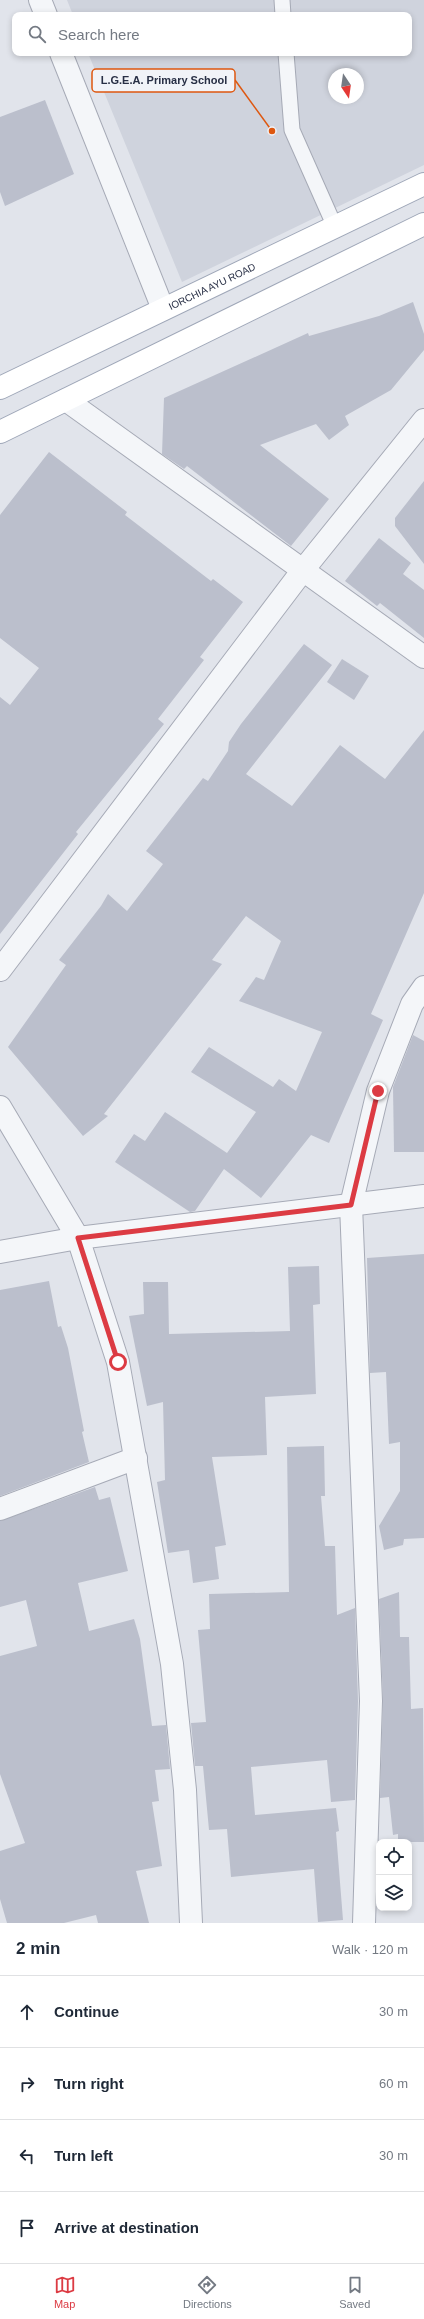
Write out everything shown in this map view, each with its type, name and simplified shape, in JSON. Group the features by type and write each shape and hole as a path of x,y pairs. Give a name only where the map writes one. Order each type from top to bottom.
{"main road":[{"name":"IORCHIA AYU ROAD","path":"0,388 424,184"},
{"path":"0,432 424,224"}],"street":[{"path":"40,0 45,12"},
{"path":"62,56 163,309"},
{"path":"66,400 424,657"},
{"path":"0,970 303,570 424,420"},
{"path":"364,1923 371,1701 351,1205 378,1091 412,1004 424,987"},
{"path":"0,1107 78,1238 118,1362 172,1664 185,1790 191,1923"},
{"path":"0,1252 78,1238 424,1196"},
{"path":"0,1509 136,1458"}],"lane":[{"path":"282,0 283,12"},
{"path":"286,56 292,130 335,228"}],"shaded area":[{"path":"67,0 424,0 424,165 182,282 89,56 412,56 412,12 72,12"}],"building":[{"path":"45,100 74,174 5,206 0,192 0,117"},
{"path":"413,302 424,334 424,350 391,390 345,416 349,425 329,440 316,424 260,445 329,499 291,546 187,466 184,469 162,454 164,398 308,333 309,336 379,316"},
{"path":"49,452 127,512 125,515 211,581 213,579 243,602 200,657 204,660 158,719 164,724 76,832 78,834 0,934 0,697 10,705 39,668 0,638 0,515"},
{"path":"424,481 424,564 395,526 395,518"},
{"path":"379,538 411,563 403,574 424,590 424,638 380,603 377,606 345,581"},
{"path":"304,644 332,665 246,774 292,806 340,745 385,779 424,730 424,893 371,1014 383,1020 329,1143 311,1135 261,1198 224,1169 195,1211 190,1212 115,1162 134,1134 145,1141 165,1112 227,1153 256,1112 191,1072 209,1047 273,1087 279,1079 296,1091 322,1032 239,1001 256,977 264,980 281,941 246,916 212,960 222,964 104,1114 108,1116 83,1136 8,1047 66,965 59,960 101,906 108,894 127,911 163,864 146,851 203,778 208,781 228,751 229,742 241,724"},
{"path":"342,659 369,676 354,700 327,682"},
{"path":"413,1035 424,1041 424,1152 394,1152 393,1087"},
{"path":"424,1254 424,1538 404,1539 403,1545 384,1550 379,1526 400,1491 400,1442 389,1444 386,1372 370,1373 367,1258"},
{"path":"319,1266 320,1304 313,1305 316,1394 265,1397 267,1455 212,1457 226,1545 215,1547 219,1579 193,1583 189,1550 168,1553 157,1482 165,1480 163,1402 147,1406 129,1316 144,1314 143,1282 168,1282 169,1334 290,1331 288,1267"},
{"path":"49,1281 58,1327 61,1326 68,1348 84,1431 82,1432 89,1462 0,1496 0,1290"},
{"path":"324,1446 325,1496 321,1496 325,1546 335,1546 337,1615 355,1608 358,1701 355,1800 331,1802 327,1760 251,1767 255,1815 336,1808 339,1831 336,1832 343,1920 318,1922 314,1869 231,1877 227,1829 209,1830 203,1766 195,1766 191,1723 206,1722 198,1630 210,1629 209,1594 289,1592 287,1447"},
{"path":"95,1487 99,1500 110,1497 128,1571 78,1583 89,1631 134,1619 140,1639 152,1726 166,1725 170,1769 155,1770 159,1801 152,1802 162,1866 136,1871 149,1923 98,1923 96,1915 64,1923 7,1923 0,1899 0,1851 25,1843 0,1774 0,1656 37,1646 26,1600 0,1607 0,1521"},
{"path":"399,1592 400,1637 409,1637 411,1709 423,1708 424,1842 412,1842 412,1839 398,1839 398,1834 393,1835 389,1797 380,1798 383,1700 379,1599"}],"place":[{"name":"L.G.E.A. Primary School","path":"272,131"}],"route":[{"path":"118,1362 78,1238 351,1205 378,1091"}]}
